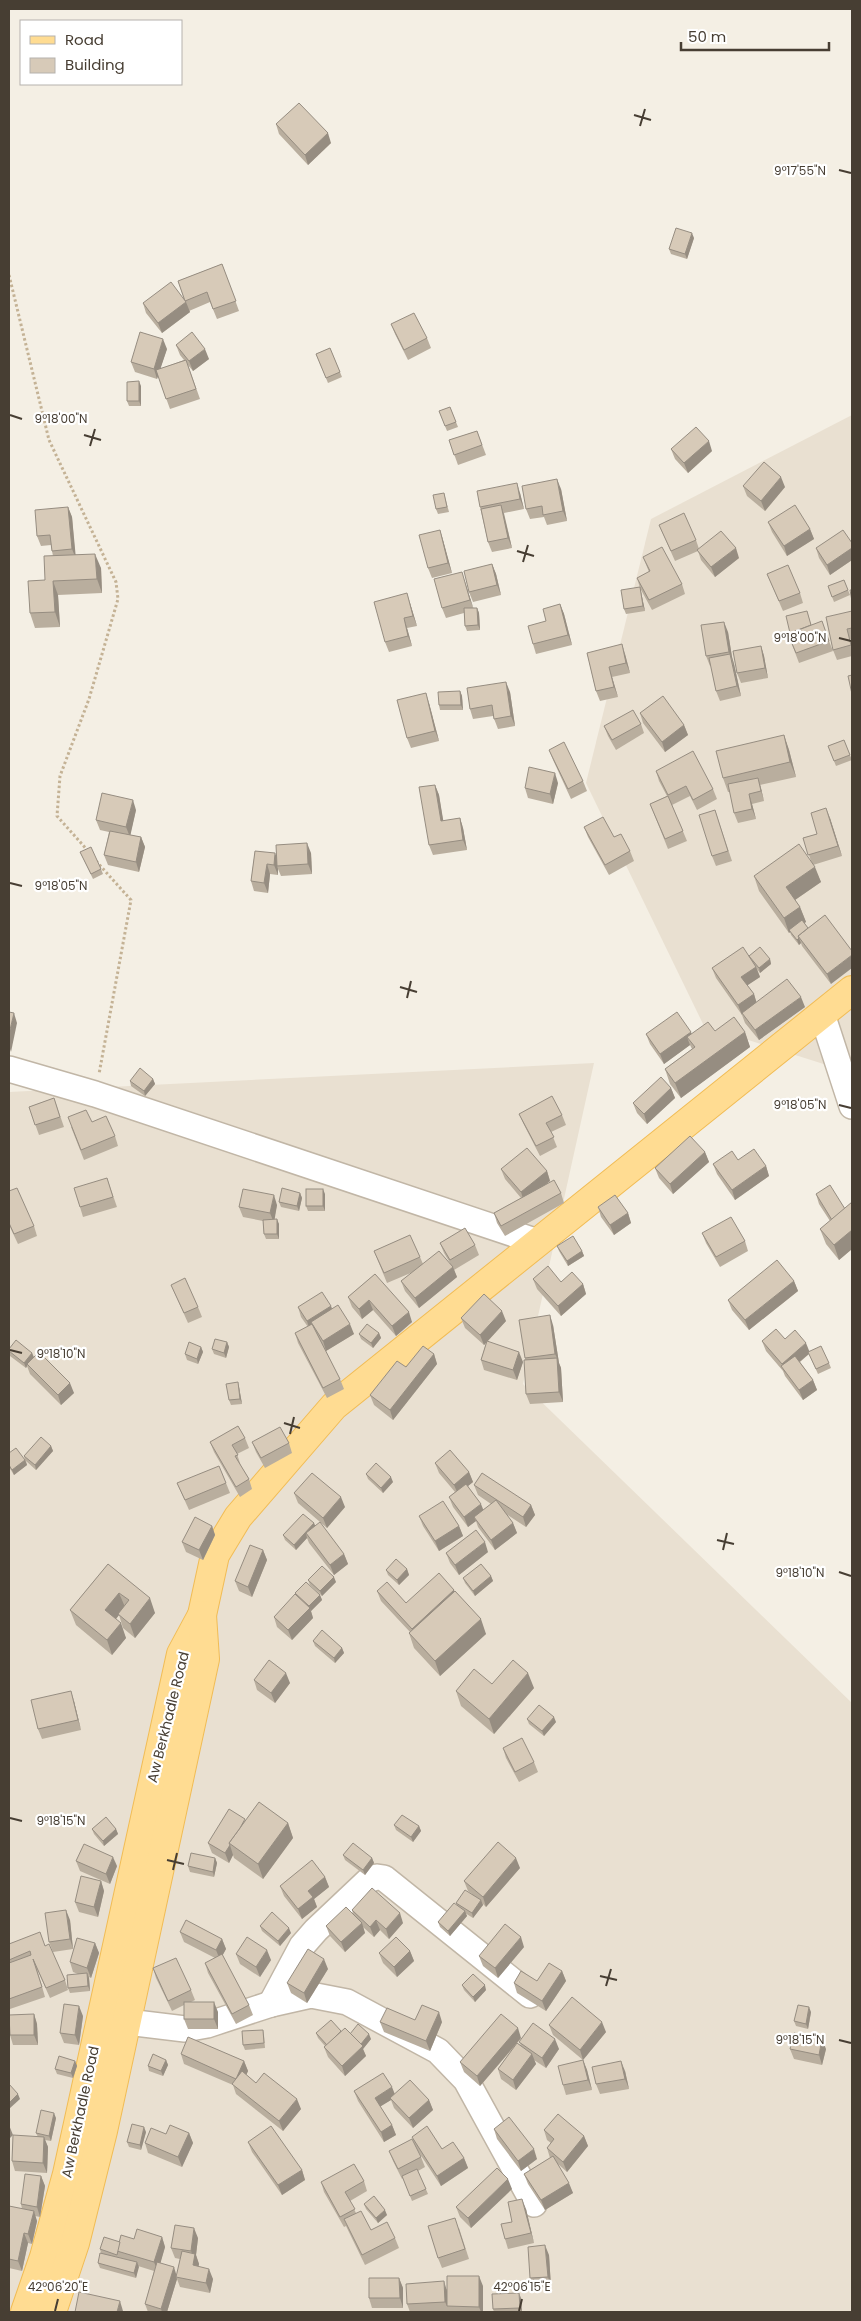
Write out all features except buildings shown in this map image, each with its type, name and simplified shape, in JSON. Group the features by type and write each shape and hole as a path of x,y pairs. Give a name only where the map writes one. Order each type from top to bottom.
{"main road":[{"path":"202,1615 215,1555 238,1517 334,1406 852,990"},
{"name":"Aw Berkhadle Road","path":"52,2312 88,2194 205,1659 202,1615"},
{"name":"Aw Berkhadle Road","path":"25,2312 44,2256 67,2174 181,1654 202,1615"}],"street":[{"path":"822,1014 852,1106"},
{"path":"9,1069 95,1094 538,1242"},
{"path":"271,2004 302,1946 316,1930 370,1879 377,1877 384,1878 530,1995"},
{"path":"126,2022 185,2029 207,2025 271,2004 311,1995 347,2002 438,2052 466,2080 534,2204"}],"path":[{"path":"9,275 48,440 116,582 118,599 89,699 60,776 57,816 131,900 95,1094"}],"shaded area":[{"path":"852,415 852,1073 704,1026 586,783 651,519"},
{"path":"594,1063 523,1384 852,1703 852,2312 9,2312 9,1092"}]}
